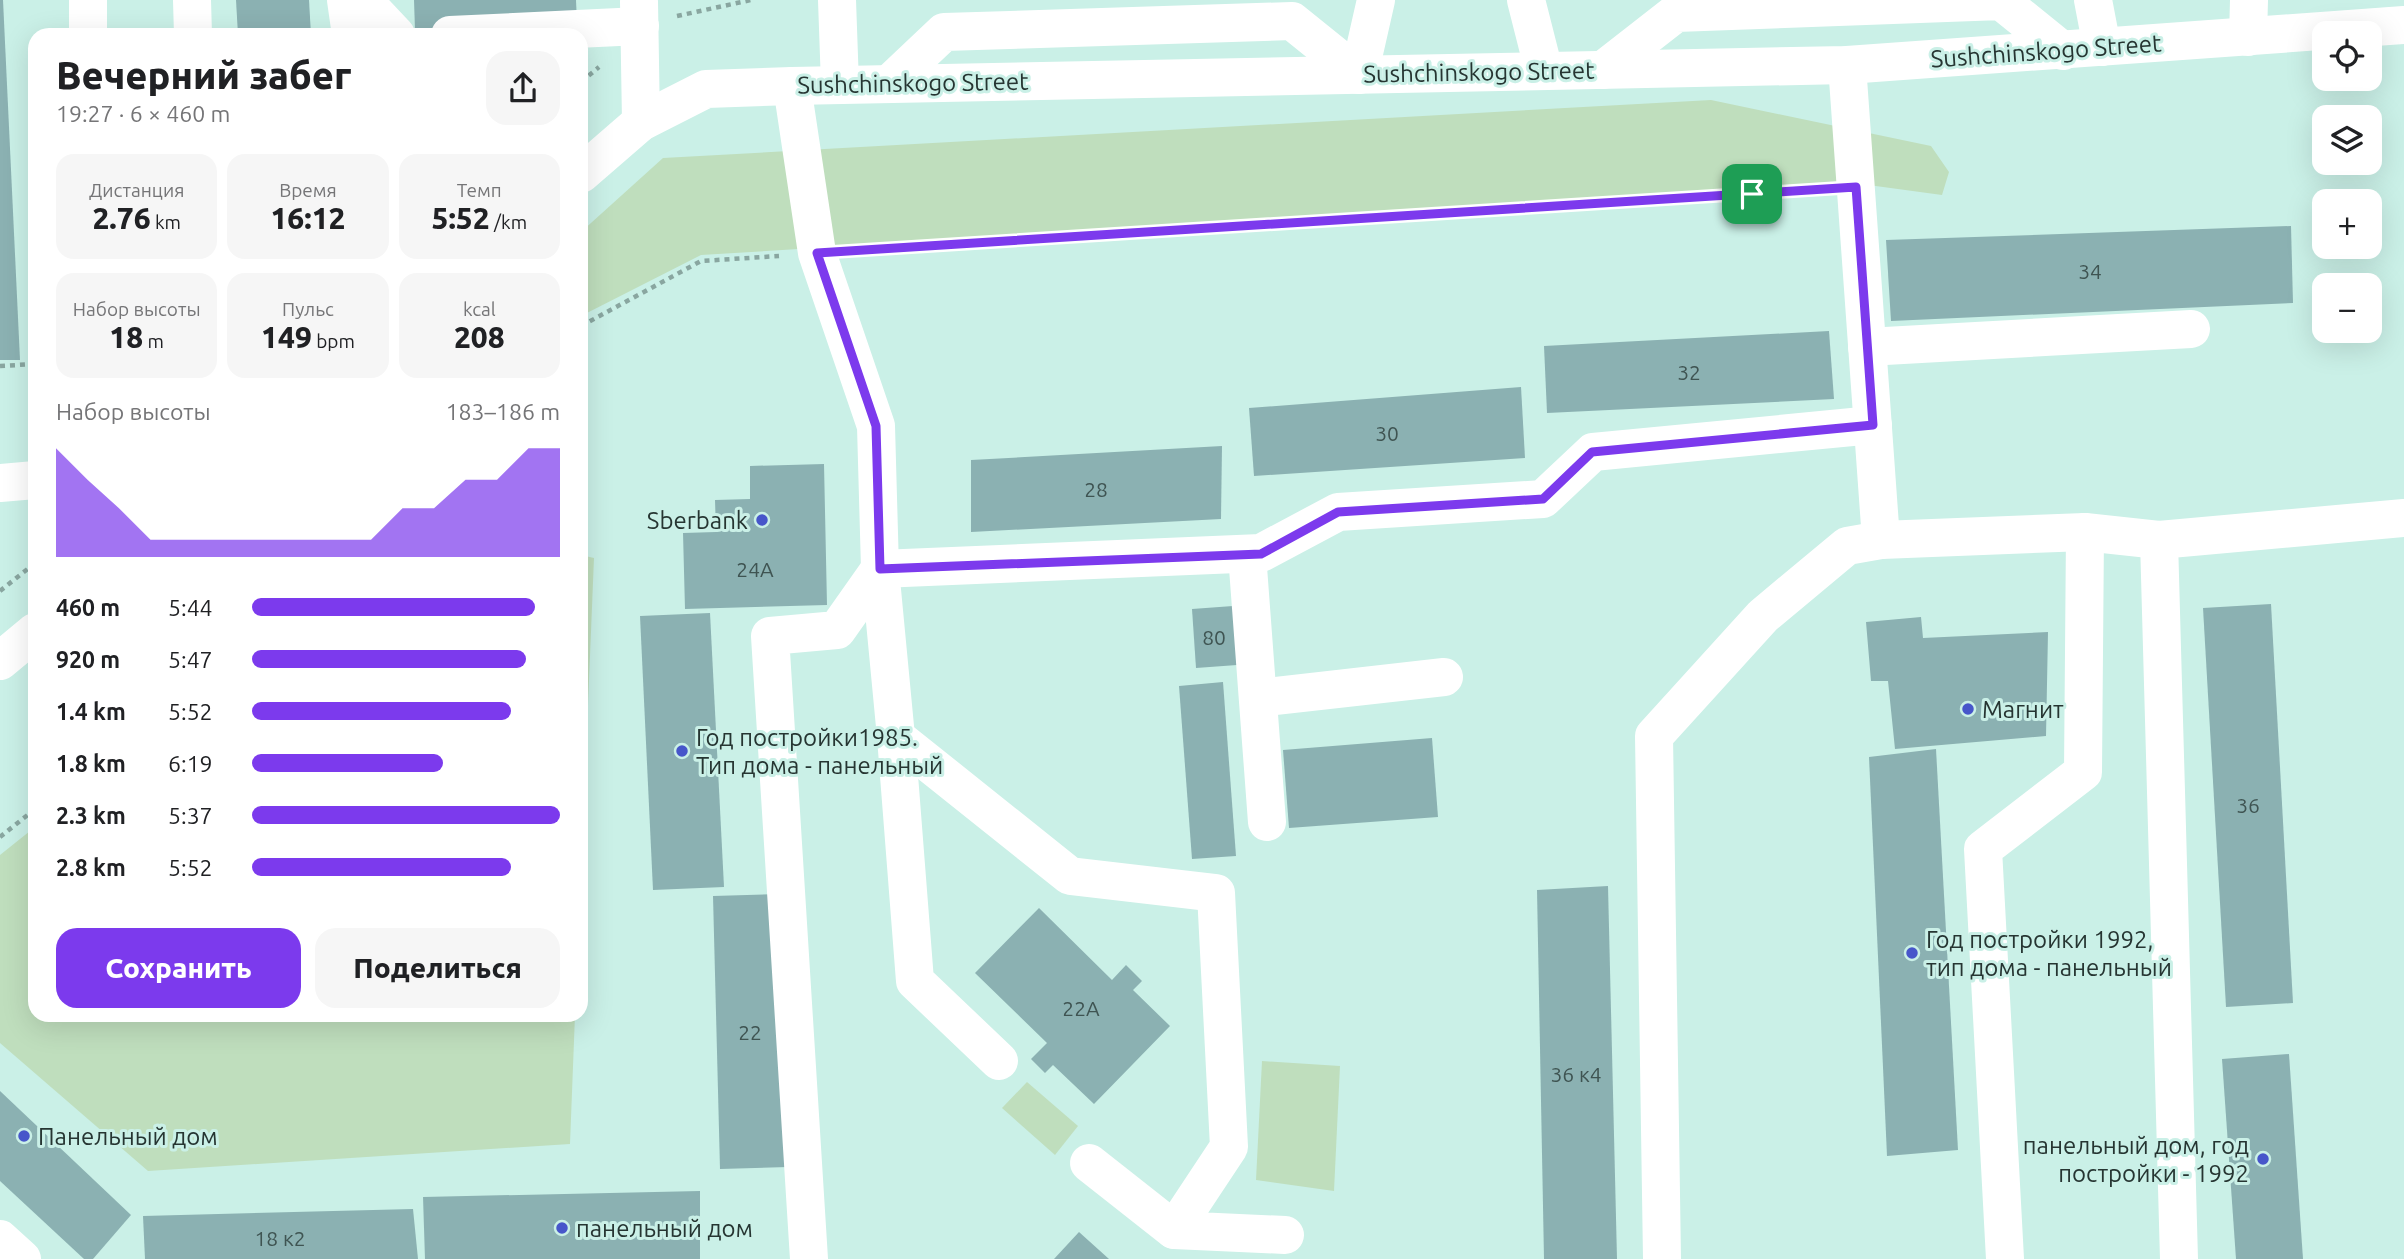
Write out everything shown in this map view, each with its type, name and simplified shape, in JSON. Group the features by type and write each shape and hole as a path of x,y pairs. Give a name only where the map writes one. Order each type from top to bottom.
{"street":[{"path":"88,0 88,28"},
{"path":"192,0 192,28"},
{"path":"346,0 350,28"},
{"path":"363,0 389,28"},
{"path":"837,0 840,85"},
{"path":"889,84 944,32 1292,20 1359,75 1376,0"},
{"path":"1526,0 1544,71"},
{"path":"2092,0 2102,47"},
{"path":"2248,37 2249,0"},
{"path":"1603,70 1676,13 2001,1 2063,51"},
{"path":"520,28 649,15"},
{"path":"588,46 649,15"},
{"path":"641,122 649,15"},
{"name":"Sushchinskogo Street","path":"588,168 641,122 706,89 1847,65 2404,25"},
{"path":"1847,65 1881,540"},
{"path":"792,86 817,253 876,426 880,569 915,981 999,1061"},
{"path":"1867,347 2191,330"},
{"path":"880,569 1261,554 1338,512 1543,499 1592,452 1873,425"},
{"path":"0,483 28,481"},
{"path":"1662,1259 1654,736 1763,616 1847,546 1881,540 2085,532 2159,540 2404,519"},
{"path":"2005,1259 1983,849 2083,772 2085,532"},
{"path":"2159,540 2179,1259"},
{"path":"1247,554 1267,822"},
{"path":"809,1259 770,636 837,630 880,569"},
{"path":"0,661 28,638"},
{"path":"1258,698 1444,677"},
{"path":"896,737 1070,876 1216,892 1228,1147 1174,1230"},
{"path":"1089,1163 1174,1230 1285,1235"},
{"path":"0,1239 22,1259"}],"path":[{"path":"649,15 751,0"},
{"path":"588,323 701,261 1856,187"},
{"path":"0,366 28,364"},
{"path":"0,591 28,569"},
{"path":"0,837 28,815"}],"green space":[{"path":"1711,100 1931,146 1949,172 1942,195 1861,184 701,255 588,312 588,226 663,158"},
{"path":"588,557 594,558 588,705"},
{"path":"28,833 28,1022 575,1022 570,1144 148,1171 0,1043 0,855"},
{"path":"1262,1061 1340,1066 1334,1191 1256,1180"},
{"path":"1027,1082 1078,1126 1055,1155 1002,1108"}],"building":[{"path":"0,0 3,0 20,360 0,360"},
{"path":"236,0 309,0 311,28 238,28"},
{"path":"414,0 576,0 577,23 415,28"},
{"path":"2291,226 2293,303 1891,321 1886,240"},
{"path":"1829,331 1834,399 1547,413 1544,346"},
{"path":"1521,387 1525,458 1254,476 1249,408"},
{"path":"1222,446 1221,519 971,532 971,460"},
{"path":"824,464 827,605 685,609 683,533 716,532 715,500 750,499 750,466"},
{"path":"2271,604 2293,1003 2226,1007 2203,608"},
{"path":"1233,606 1237,665 1196,668 1192,609"},
{"name":"Год постройки1985. Тип дома - панельный","path":"710,613 724,887 653,890 640,616"},
{"name":"Магнит","path":"1921,617 1923,638 2048,632 2046,736 1895,749 1888,681 1871,681 1866,622"},
{"path":"1223,682 1236,856 1192,859 1179,686"},
{"path":"1432,738 1438,817 1289,828 1283,750"},
{"name":"Год постройки 1992, тип дома - панельный","path":"1936,749 1958,1150 1887,1156 1869,757"},
{"path":"1608,886 1617,1259 1544,1259 1537,890"},
{"path":"780,894 788,1167 720,1169 713,896"},
{"path":"1039,908 1112,980 1126,965 1142,981 1133,990 1170,1026 1094,1104 1053,1065 1045,1073 1031,1059 1047,1043 975,973"},
{"name":"панельный дом, год постройки - 1992","path":"2289,1054 2303,1259 2236,1259 2222,1059"},
{"name":"Панельный дом","path":"0,1091 131,1215 93,1259 84,1259 0,1181"},
{"name":"панельный дом","path":"700,1191 700,1259 425,1259 423,1197"},
{"name":"панельный дом","path":"413,1209 418,1259 145,1259 143,1216"},
{"path":"1079,1232 1109,1259 1054,1259"}],"place":[{"name":"Sberbank","path":"762,520"},
{"name":"Магнит","path":"1968,709"},
{"name":"Год постройки1985. Тип дома - панельный","path":"682,751"},
{"name":"Год постройки 1992, тип дома - панельный","path":"1912,953"},
{"name":"Панельный дом","path":"24,1136"},
{"name":"панельный дом, год постройки - 1992","path":"2263,1159"},
{"name":"панельный дом","path":"562,1228"}],"route":[{"path":"1856,187 1873,425 1592,452 1543,499 1338,512 1261,554 880,569 876,426 817,253 1752,194 1856,187"}]}
